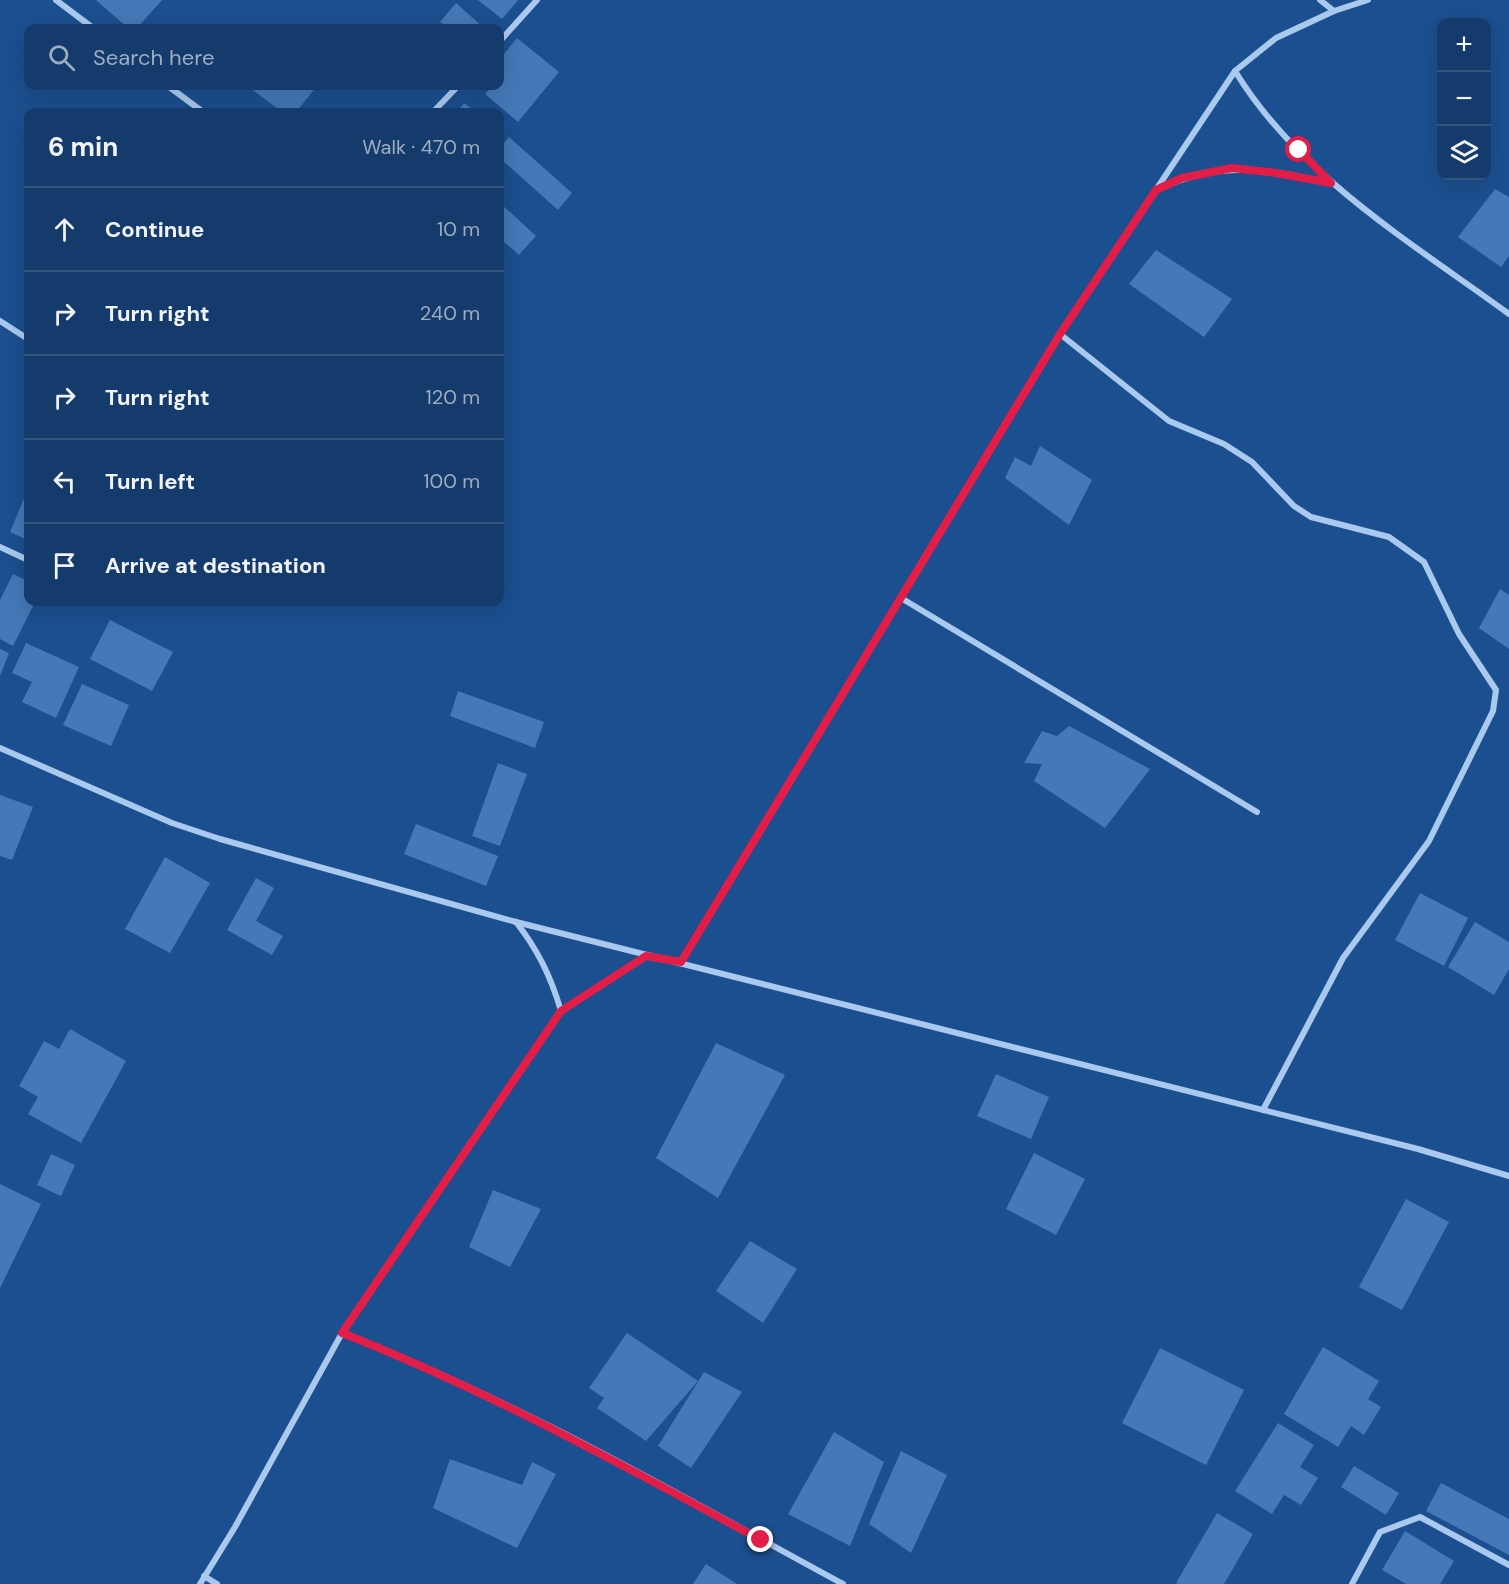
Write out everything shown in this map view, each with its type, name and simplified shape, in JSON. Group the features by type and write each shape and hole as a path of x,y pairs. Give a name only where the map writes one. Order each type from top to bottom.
{"street":[{"path":"56,0 88,24"},
{"path":"504,37 537,0"},
{"path":"1320,0 1334,11"},
{"path":"681,962 1060,334 1235,71 1270,42 1334,11 1368,0"},
{"path":"1235,71 1265,115 1331,183 1509,314"},
{"path":"173,90 198,108"},
{"path":"437,108 454,90"},
{"path":"1156,190 1182,178 1232,168 1288,174 1331,183"},
{"path":"0,321 24,336"},
{"path":"1060,334 1168,421 1224,444 1252,462 1294,506 1311,517 1389,537 1424,562 1459,634 1496,690 1493,711 1429,841 1344,958 1263,1110"},
{"path":"0,546 24,558"},
{"path":"901,598 1257,812"},
{"path":"0,748 172,823 516,922 1418,1149 1509,1176"},
{"path":"516,922 534,946 551,979 561,1011"},
{"path":"200,1584 342,1333 561,1011 646,956"},
{"path":"342,1333 405,1357 577,1440 843,1584"},
{"path":"1352,1584 1380,1532 1420,1517 1509,1565"},
{"path":"204,1576 217,1584"}],"building":[{"path":"96,0 162,0 141,24 123,24"},
{"path":"478,0 518,0 502,19"},
{"path":"456,3 480,24 443,24 440,22"},
{"path":"517,38 559,72 518,122 485,94 488,90 504,90 504,54"},
{"path":"253,90 314,90 299,108 277,108"},
{"path":"464,103 471,108 460,108"},
{"path":"509,137 572,193 558,210 504,162 504,143"},
{"path":"1495,189 1509,197 1509,256 1501,267 1458,237"},
{"path":"504,207 536,236 519,255 504,242"},
{"path":"1156,250 1232,299 1204,337 1129,284"},
{"path":"1040,446 1092,480 1069,525 1005,478 1015,457 1031,466"},
{"path":"24,499 24,538 10,532"},
{"path":"13,574 24,579 24,606 33,606 13,646 0,639 0,600"},
{"path":"1500,589 1509,595 1509,649 1479,628"},
{"path":"110,620 173,652 152,691 90,659"},
{"path":"26,643 79,667 56,718 22,702 32,682 12,673"},
{"path":"0,649 9,653 0,676"},
{"path":"82,684 129,705 111,746 63,725"},
{"path":"458,691 544,722 535,748 450,716"},
{"path":"1069,726 1150,769 1105,828 1034,781 1042,764 1024,763 1042,731 1057,736"},
{"path":"498,763 527,774 500,846 472,836"},
{"path":"0,795 33,807 12,860 0,856"},
{"path":"416,824 498,856 486,886 404,854"},
{"path":"165,857 210,883 170,953 125,929"},
{"path":"256,878 274,888 256,921 283,936 272,955 227,930"},
{"path":"1420,893 1468,918 1444,966 1395,940"},
{"path":"1475,922 1509,942 1509,969 1494,995 1448,967"},
{"path":"70,1029 126,1061 81,1143 28,1114 38,1097 19,1086 44,1041 59,1049"},
{"path":"716,1043 785,1075 718,1198 656,1158"},
{"path":"996,1074 1049,1097 1031,1139 977,1116"},
{"path":"1034,1153 1085,1179 1056,1235 1006,1209"},
{"path":"51,1154 75,1165 61,1196 37,1185"},
{"path":"0,1184 41,1204 0,1288"},
{"path":"493,1190 541,1209 510,1267 469,1247"},
{"path":"1406,1199 1449,1222 1402,1310 1359,1287"},
{"path":"750,1241 797,1269 763,1323 716,1291"},
{"path":"627,1333 698,1381 646,1441 597,1408 604,1398 589,1388"},
{"path":"1323,1347 1379,1381 1368,1399 1381,1407 1364,1435 1351,1426 1338,1447 1284,1414"},
{"path":"1160,1348 1244,1390 1206,1465 1122,1423"},
{"path":"704,1372 742,1392 691,1468 658,1446"},
{"path":"1278,1423 1314,1445 1300,1467 1318,1478 1301,1505 1284,1495 1272,1514 1235,1491"},
{"path":"834,1432 884,1462 850,1546 788,1514"},
{"path":"901,1451 947,1475 911,1553 869,1524"},
{"path":"450,1459 522,1485 532,1462 556,1474 517,1548 433,1508"},
{"path":"1354,1466 1399,1493 1386,1515 1341,1487"},
{"path":"1441,1483 1509,1519 1509,1555 1426,1511"},
{"path":"1217,1513 1253,1534 1224,1584 1176,1583"},
{"path":"1405,1531 1454,1561 1440,1584 1406,1584 1382,1570"},
{"path":"706,1564 737,1584 693,1584"}],"route":[{"path":"761,1540 577,1440 405,1357 342,1333 561,1011 616,973 646,956 681,962 1060,334 1156,190 1182,178 1232,168 1253,169 1331,183 1299,150"}]}
